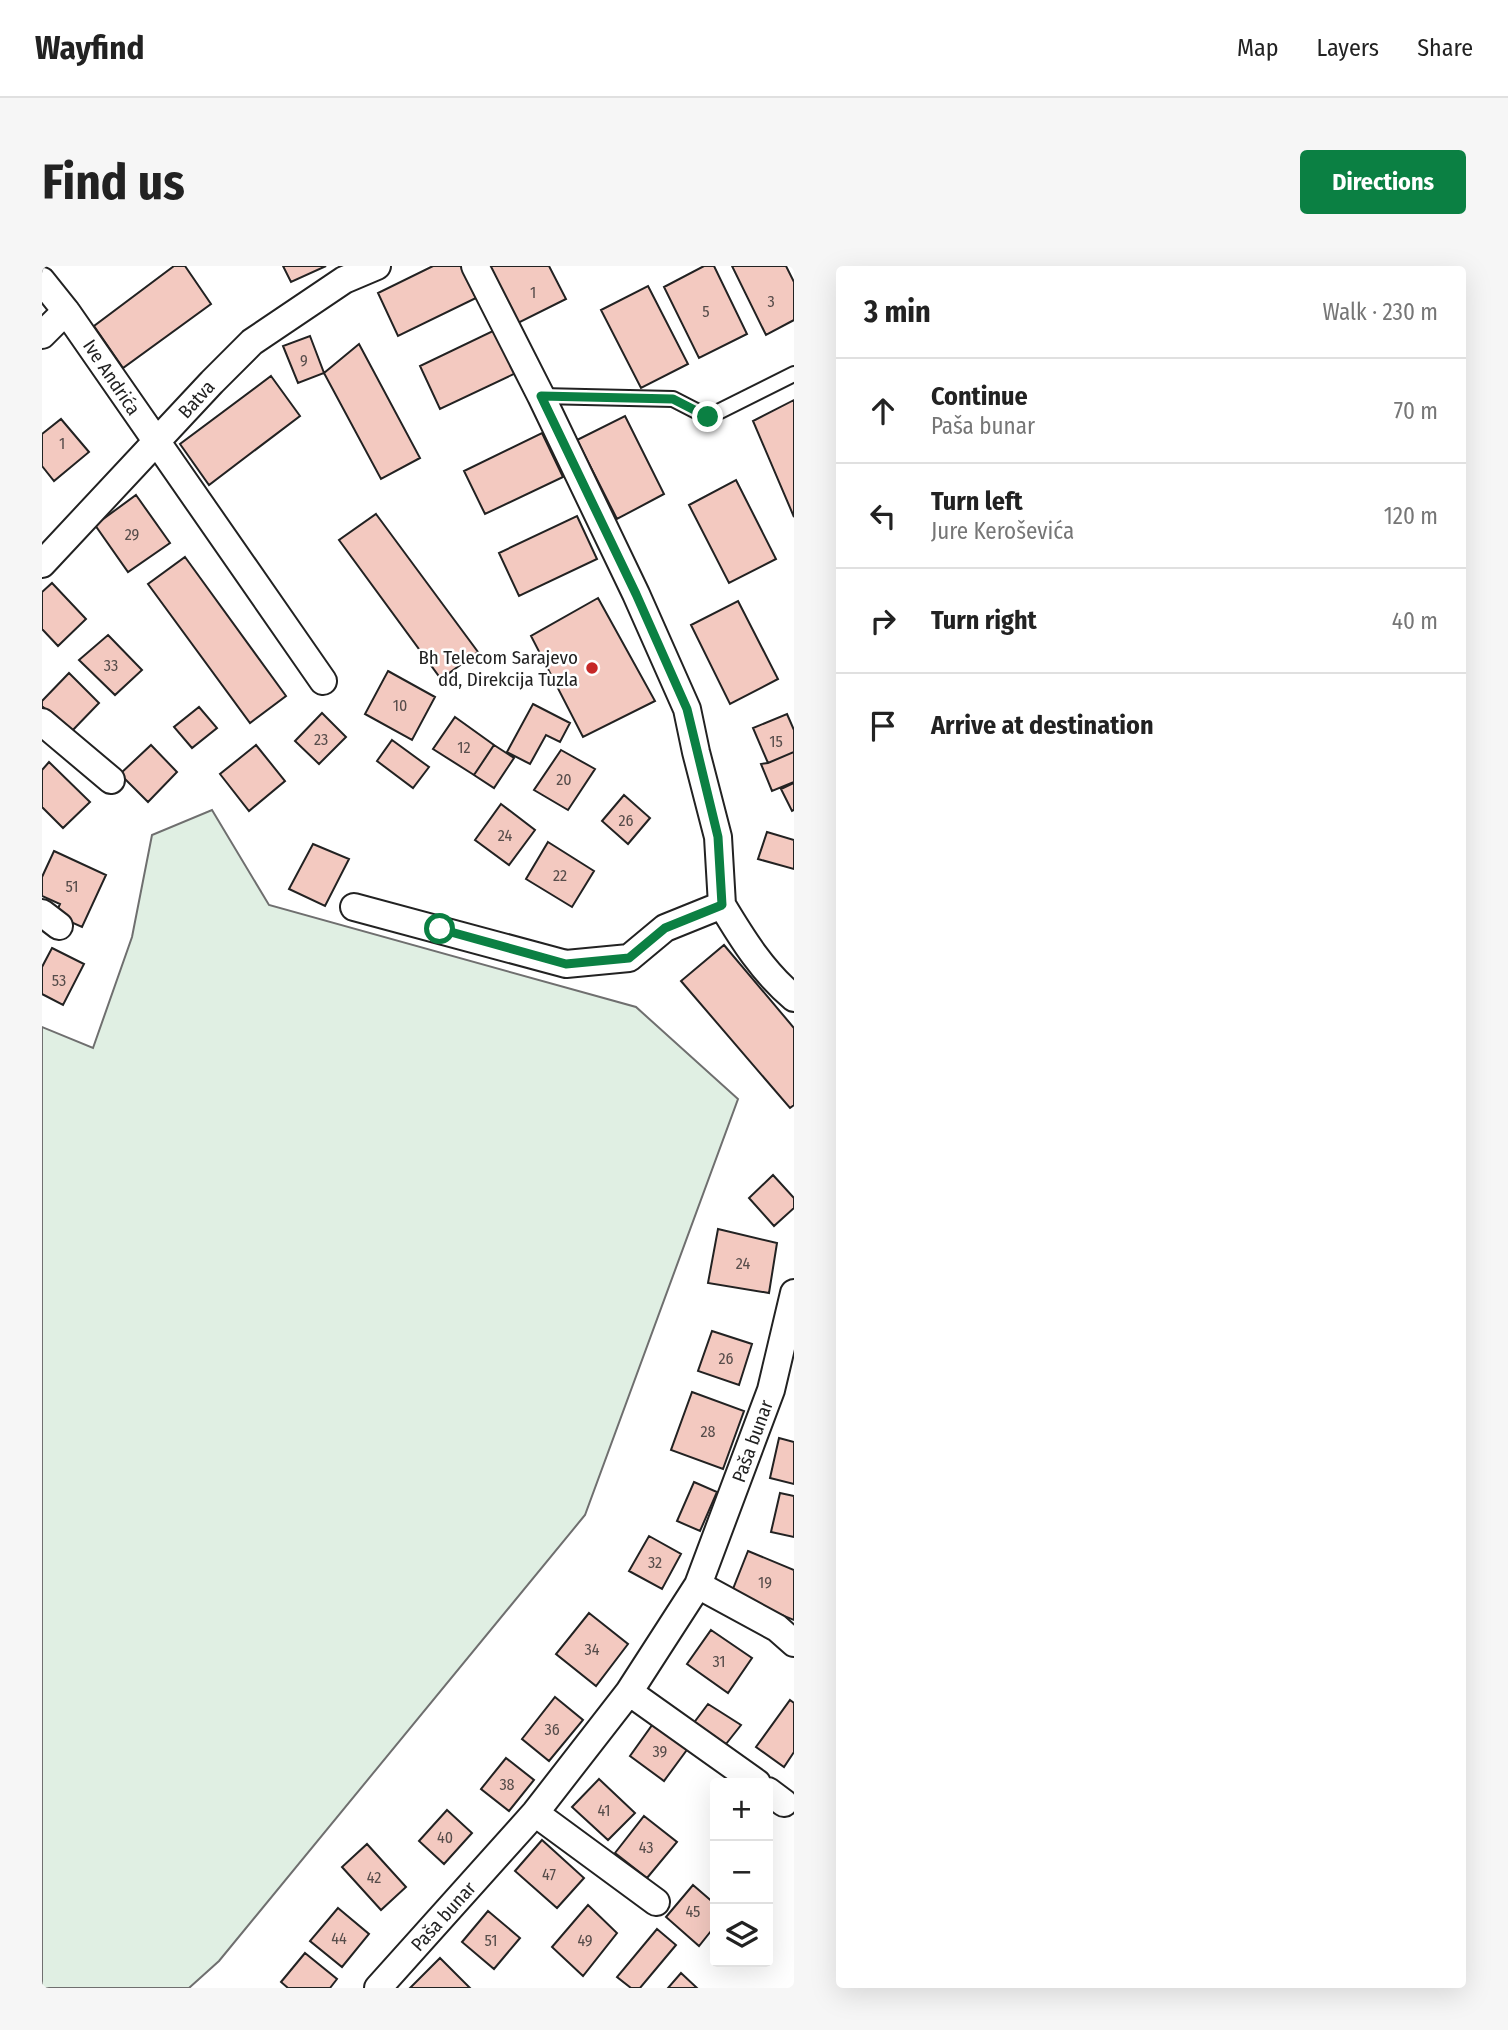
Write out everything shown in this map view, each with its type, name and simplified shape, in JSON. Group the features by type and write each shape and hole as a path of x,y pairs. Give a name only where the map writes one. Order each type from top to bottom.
{"street":[{"name":"Batva","path":"42,564 252,342 344,280 377,266"},
{"path":"475,266 636,594 687,709 718,837 722,905 749,950 794,998"},
{"name":"Ive Andrića","path":"42,281 66,311 323,681"},
{"path":"42,335 66,311"},
{"path":"42,722 111,780"},
{"path":"354,907 566,964 629,958 665,928 722,905"},
{"name":"Paša bunar","path":"378,1988 536,1813 629,1692 698,1585 771,1390 794,1293"},
{"path":"698,1585 777,1628 794,1643"},
{"path":"629,1692 750,1778"},
{"path":"536,1813 656,1902"}],"lane":[{"path":"541,396 673,399 708,417 794,374"}],"green space":[{"path":"212,810 269,905 636,1007 738,1099 585,1515 219,1961 189,1988 42,1988 42,1027 93,1048 132,937 152,835"}],"building":[{"path":"174,266 185,266 211,304 123,368 94,326"},
{"path":"283,266 326,266 291,282"},
{"path":"433,266 461,266 476,298 398,336 378,293"},
{"path":"490,266 549,266 566,299 518,323"},
{"path":"704,266 714,266 747,334 699,358 664,287"},
{"path":"732,266 786,266 794,282 794,320 766,335"},
{"path":"648,286 688,364 641,388 601,310"},
{"path":"497,329 518,372 440,409 420,366"},
{"path":"310,336 324,373 298,383 283,346"},
{"path":"359,344 420,458 381,479 324,373"},
{"path":"271,376 300,416 209,485 180,444"},
{"path":"794,400 794,517 753,421"},
{"path":"625,416 664,494 617,519 577,440"},
{"path":"61,419 89,452 54,481 42,466 42,434"},
{"path":"542,433 563,477 485,514 464,471"},
{"path":"736,480 776,559 729,583 689,505"},
{"path":"136,495 170,543 128,572 95,525"},
{"path":"376,514 478,652 441,679 339,540"},
{"path":"577,516 597,559 519,596 499,553"},
{"path":"185,557 286,696 250,723 148,584"},
{"path":"52,583 86,619 58,646 42,629 42,592"},
{"name":"Bh Telecom Sarajevo dd, Direkcija Tuzla","path":"598,598 655,701 583,737 531,636"},
{"path":"738,601 778,679 730,704 691,625"},
{"path":"108,635 142,670 115,695 79,660"},
{"path":"388,671 435,697 412,740 365,714"},
{"path":"69,673 99,703 70,733 42,706 42,701"},
{"path":"533,704 570,723 560,742 546,735 530,764 507,752"},
{"path":"199,707 217,728 192,748 174,727"},
{"path":"322,713 346,737 319,764 295,741"},
{"path":"787,714 794,730 794,752 768,763 753,728"},
{"path":"455,717 494,745 474,775 433,749"},
{"path":"392,740 429,767 413,788 377,761"},
{"path":"151,745 177,772 148,802 120,774"},
{"path":"256,745 285,781 249,811 220,774"},
{"path":"494,745 514,758 494,788 474,775"},
{"path":"561,750 595,769 568,810 534,790"},
{"path":"794,752 794,782 772,791 761,764"},
{"path":"49,762 90,802 63,828 42,807 42,770"},
{"path":"794,783 794,810 792,811 781,789"},
{"path":"624,795 650,818 628,844 602,821"},
{"path":"501,804 535,830 509,865 475,840"},
{"path":"767,832 794,840 794,869 758,859"},
{"path":"548,842 594,871 572,907 526,879"},
{"path":"313,844 349,859 325,906 289,889"},
{"path":"54,851 106,875 82,927 55,915 60,904 42,896 42,877"},
{"path":"724,945 794,1028 794,1105 790,1108 681,981"},
{"path":"52,948 84,964 63,1005 42,994 42,967"},
{"path":"773,1175 794,1198 794,1208 774,1226 749,1198"},
{"path":"718,1229 777,1243 769,1293 708,1283"},
{"path":"712,1331 752,1344 739,1385 698,1371"},
{"path":"692,1392 744,1411 723,1469 671,1450"},
{"path":"779,1438 794,1442 794,1484 770,1478"},
{"path":"694,1482 717,1492 700,1531 677,1521"},
{"path":"780,1493 794,1496 794,1537 771,1532"},
{"path":"649,1536 681,1554 662,1589 629,1571"},
{"path":"748,1551 794,1570 794,1620 731,1594"},
{"path":"589,1613 628,1644 596,1686 556,1654"},
{"path":"711,1630 752,1658 728,1693 687,1664"},
{"path":"555,1697 583,1720 549,1761 522,1739"},
{"path":"790,1700 794,1703 794,1752 784,1767 756,1747"},
{"path":"708,1704 741,1725 726,1744 693,1724"},
{"path":"655,1721 689,1747 664,1781 630,1756"},
{"path":"506,1758 534,1780 509,1811 481,1789"},
{"path":"599,1779 635,1813 608,1840 572,1807"},
{"path":"447,1810 472,1833 444,1864 419,1841"},
{"path":"644,1816 677,1842 647,1878 615,1853"},
{"path":"542,1840 584,1878 557,1908 515,1871"},
{"path":"367,1844 406,1887 381,1910 342,1867"},
{"path":"693,1885 710,1900 710,1932 699,1946 666,1917"},
{"path":"588,1905 617,1933 583,1976 552,1947"},
{"path":"338,1908 369,1934 342,1967 310,1941"},
{"path":"488,1911 520,1938 494,1969 462,1942"},
{"path":"657,1929 676,1945 640,1988 631,1988 617,1977"},
{"path":"305,1953 337,1979 330,1988 288,1988 281,1982"},
{"path":"440,1958 470,1988 410,1988"},
{"path":"681,1973 697,1988 668,1988"}],"place":[{"name":"Bh Telecom Sarajevo dd, Direkcija Tuzla","path":"592,668"}],"route":[{"path":"440,929 566,964 629,958 665,928 722,905 718,837 687,709 636,594 541,396 673,399 708,417"}]}
